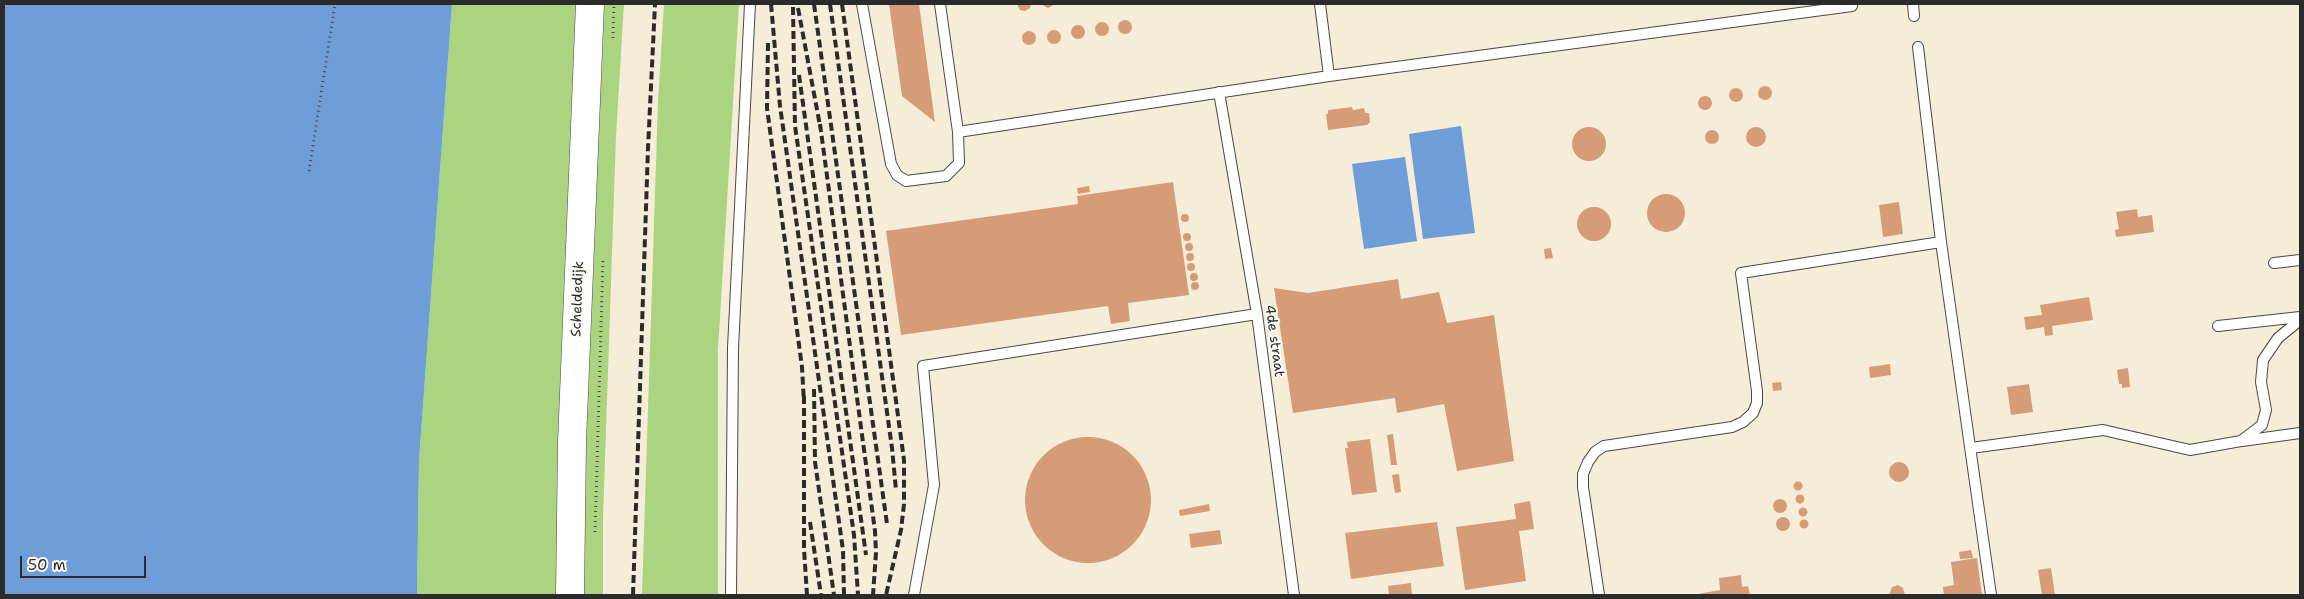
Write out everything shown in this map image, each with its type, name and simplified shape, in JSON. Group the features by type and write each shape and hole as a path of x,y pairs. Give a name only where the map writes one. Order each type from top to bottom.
{"street":[{"name":"Scheldedijk","path":"570,595 572,442 590,4"}],"lane":[{"path":"731,595 733,348 750,4"},
{"path":"862,4 891,164 897,175 906,181 946,176 959,163 958,132 940,4"},
{"path":"1320,4 1329,76"},
{"path":"1913,4 1914,16"},
{"path":"958,132 1329,76 1852,6"},
{"path":"1918,47 1941,242 1991,595"},
{"name":"4de straat","path":"1219,92 1257,314 1294,595"},
{"path":"1598,595 1583,487 1583,474 1595,452 1604,446 1732,427 1743,422 1755,408 1757,391 1741,273 1941,242"},
{"path":"2274,263 2300,260"},
{"path":"914,595 934,486 923,366 1257,314"},
{"path":"2241,441 2262,425 2266,410 2261,382 2263,360 2278,338 2300,319"},
{"path":"2218,326 2300,319"},
{"path":"1971,448 2103,430 2190,450 2300,433"}],"path":[{"path":"309,171 335,4"},
{"path":"612,43 614,4"},
{"path":"594,539 604,249"}],"green space":[{"path":"452,4 624,4 616,136 603,518 603,595 417,595 419,461"},
{"path":"664,4 739,4 718,350 718,595 642,595 658,101"}],"water":[{"path":"4,4 452,4 419,461 417,595 4,595"},
{"path":"1461,126 1475,233 1423,239 1409,134"},
{"path":"1405,157 1417,241 1364,249 1352,164"}],"building":[{"path":"889,4 919,4 935,122 902,96"},
{"path":"1017,4 1031,4 1030,8 1025,11 1020,10"},
{"path":"1041,4 1055,4 1048,8"},
{"path":"1122,20 1128,20 1132,27 1128,34 1122,34 1118,30 1118,24"},
{"path":"1099,22 1105,22 1109,29 1105,36 1099,36 1095,32 1095,26"},
{"path":"1075,25 1081,25 1085,32 1081,39 1075,39 1071,35 1071,29"},
{"path":"1051,30 1057,30 1061,37 1057,44 1051,44 1047,40 1047,34"},
{"path":"1026,31 1032,31 1036,38 1032,45 1026,45 1022,41 1022,35"},
{"path":"1762,86 1768,86 1772,93 1768,100 1762,100 1758,96 1758,90"},
{"path":"1733,88 1739,88 1743,95 1739,102 1733,102 1729,98 1729,92"},
{"path":"1702,96 1708,96 1712,103 1708,110 1702,110 1698,106 1698,100"},
{"path":"1352,107 1353,110 1364,108 1365,113 1369,113 1370,122 1367,125 1328,130 1326,114 1328,114 1328,110"},
{"path":"1589,127 1601,132 1606,144 1601,156 1589,161 1577,156 1572,144 1577,132"},
{"path":"1752,127 1760,127 1766,133 1766,141 1760,147 1752,147 1746,141 1746,133"},
{"path":"1709,130 1715,130 1719,137 1715,144 1709,144 1705,140 1705,134"},
{"path":"1173,182 1189,295 1128,303 1130,321 1111,324 1108,306 901,335 886,231 1078,204 1077,196"},
{"path":"1089,186 1090,192 1078,194 1077,188"},
{"path":"1666,194 1673,195 1679,200 1684,206 1684,220 1679,226 1673,231 1666,232 1659,231 1653,226 1648,220 1647,213 1648,206 1653,200 1659,195"},
{"path":"1899,202 1903,234 1883,237 1879,205"},
{"path":"1594,207 1606,212 1611,224 1606,236 1594,241 1582,236 1577,224 1582,212"},
{"path":"2137,209 2138,217 2152,215 2154,232 2116,237 2115,230 2119,229 2116,212"},
{"path":"1185,214 1189,218 1185,222 1181,218"},
{"path":"1187,233 1191,237 1187,241 1183,237"},
{"path":"1189,243 1193,247 1189,251 1185,247"},
{"path":"1551,248 1553,258 1545,259 1544,249"},
{"path":"1190,253 1194,257 1190,261 1186,257"},
{"path":"1191,263 1195,267 1191,271 1187,267"},
{"path":"1194,273 1198,277 1194,281 1190,277"},
{"path":"1398,279 1401,299 1439,292 1447,323 1494,315 1514,461 1457,471 1444,404 1397,413 1395,398 1293,413 1274,288 1308,293"},
{"path":"1195,282 1199,286 1195,290 1191,286"},
{"path":"2089,297 2093,320 2052,326 2053,335 2045,336 2044,327 2026,330 2024,317 2042,315 2040,305"},
{"path":"1890,364 1891,375 1870,378 1869,367"},
{"path":"2128,368 2130,387 2122,388 2122,384 2119,384 2117,370"},
{"path":"1781,382 1782,390 1773,391 1772,383"},
{"path":"2029,384 2033,412 2011,415 2007,387"},
{"path":"1393,434 1397,465 1391,465 1387,435"},
{"path":"1088,437 1112,442 1123,447 1133,455 1141,465 1146,476 1151,500 1146,524 1141,535 1133,545 1123,553 1112,558 1088,563 1064,558 1053,553 1043,545 1035,535 1030,524 1025,500 1030,476 1035,465 1043,455 1053,447 1064,442"},
{"path":"1370,439 1377,492 1352,495 1345,448 1348,448 1347,442"},
{"path":"1895,462 1903,462 1909,468 1909,476 1903,482 1895,482 1889,476 1889,468"},
{"path":"1399,474 1401,492 1395,493 1392,475"},
{"path":"1798,482 1802,486 1798,490 1794,486"},
{"path":"1800,495 1804,499 1800,503 1796,499"},
{"path":"1780,499 1785,501 1787,506 1785,511 1780,513 1775,511 1773,506 1775,501"},
{"path":"1530,501 1534,529 1519,531 1526,581 1465,590 1456,527 1516,519 1514,504"},
{"path":"1209,504 1210,511 1180,516 1179,510"},
{"path":"1803,508 1807,512 1803,516 1799,512"},
{"path":"1783,517 1788,519 1790,524 1788,529 1783,531 1778,529 1776,524 1778,519"},
{"path":"1804,520 1808,524 1804,528 1800,524"},
{"path":"1437,522 1444,566 1351,579 1345,533"},
{"path":"1220,530 1222,544 1191,548 1189,534"},
{"path":"1971,550 1973,558 1960,559 1959,552"},
{"path":"1977,558 1982,595 1944,595 1943,587 1954,585 1951,562"},
{"path":"2051,568 2055,595 2042,595 2038,570"},
{"path":"1741,575 1742,587 1748,586 1750,595 1693,595 1720,590 1719,578"},
{"path":"1411,583 1412,595 1389,595 1388,586"},
{"path":"1898,585 1903,588 1905,595 1889,595 1892,587"}],"railway":[{"path":"633,595 648,148 655,4"},
{"path":"771,4 780,106 843,550 844,595"},
{"path":"814,4 887,524"},
{"path":"830,4 892,448 896,490"},
{"path":"842,4 904,460 904,504 901,530 886,595"},
{"path":"793,7 795,126 854,535 858,595"},
{"path":"798,8 821,131"},
{"path":"768,43 767,108 802,367 804,403"},
{"path":"799,75 866,555"},
{"path":"820,124 875,531 876,553 873,595"},
{"path":"814,389 815,462 834,595"},
{"path":"804,396 804,549 807,595"},
{"path":"810,522 821,595"}]}
